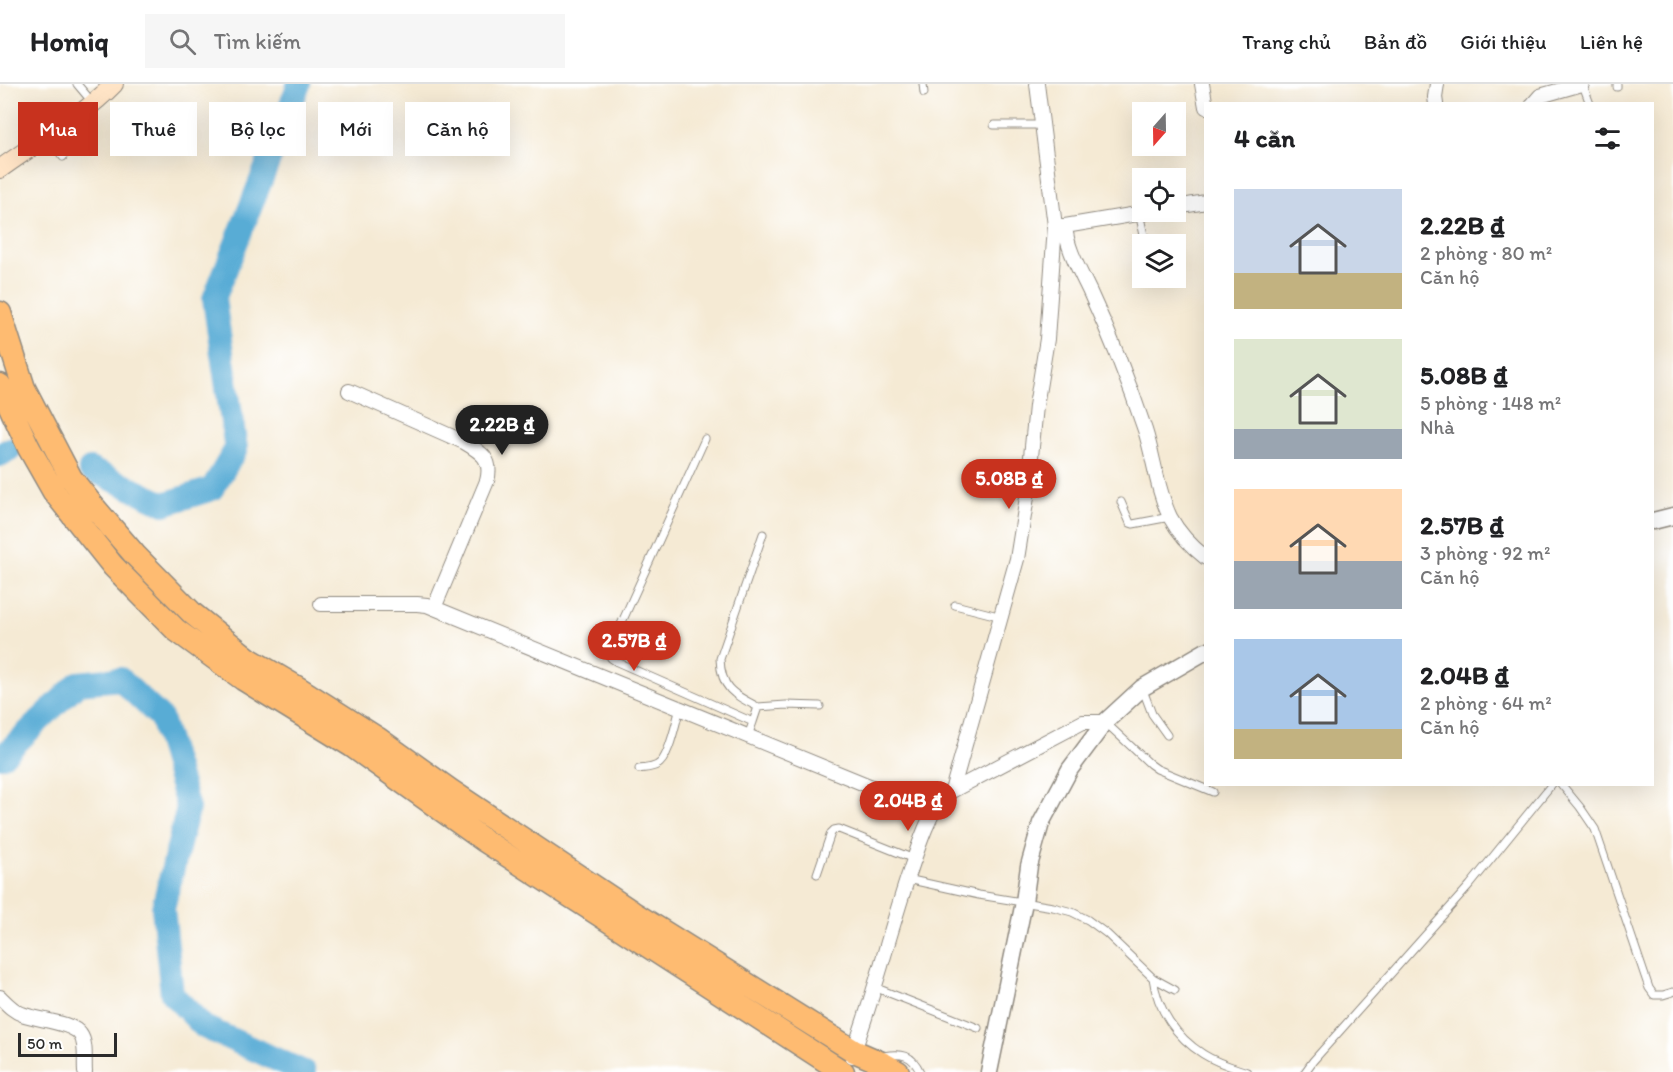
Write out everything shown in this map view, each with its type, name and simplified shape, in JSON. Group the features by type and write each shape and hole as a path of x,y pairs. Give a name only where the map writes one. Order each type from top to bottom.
{"highway":[{"path":"0,313 24,388 71,478 135,555 193,614 249,659 376,738 632,912 848,1065"},
{"path":"0,385 29,448 54,492 113,566 176,630 243,679 352,746 486,842 848,1065 884,1064 898,1072"}],"main road":[{"path":"94,102 114,84"},
{"path":"0,169 18,156"}],"street":[{"path":"1037,84 1060,226 1126,376 1170,518 1180,533 1204,556"},
{"path":"1202,84 1205,102"},
{"path":"1436,102 1437,84"},
{"path":"1535,102 1540,96 1582,84"},
{"path":"1186,205 1204,202"},
{"path":"1060,226 1132,214"},
{"path":"952,791 1017,559 1025,512 1034,416 1047,339 1060,226"},
{"path":"349,391 464,442 478,450 486,459 489,473 487,481 434,608"},
{"path":"1654,520 1673,516"},
{"path":"321,604 417,604 434,608 680,708 750,729 933,812"},
{"path":"989,1072 1024,902 1029,866 1041,823 1070,769 1105,722 1142,688 1204,652"},
{"path":"848,1065 914,859 936,805 944,795 1083,722 1105,722"},
{"path":"0,997 11,1008 22,1014 73,1028 80,1034 83,1041 85,1072"}],"lane":[{"path":"77,84 92,102"},
{"path":"923,84 924,93"},
{"path":"1582,84 1589,102"},
{"path":"994,125 1042,125"},
{"path":"705,439 608,652 617,662 750,729 758,707"},
{"path":"1121,501 1130,523 1170,518"},
{"path":"763,534 720,659 720,672 728,688 735,695 758,707 820,706"},
{"path":"955,605 1002,617"},
{"path":"1142,688 1152,714 1167,735"},
{"path":"639,769 657,766 663,762 680,708"},
{"path":"1105,722 1157,769 1213,792"},
{"path":"1305,1072 1470,885 1550,786"},
{"path":"1563,786 1595,829 1649,988 1654,995 1673,992"},
{"path":"817,874 831,832 839,829 914,859"},
{"path":"908,879 1072,912 1107,934 1153,978 1175,990"},
{"path":"1153,978 1164,1015 1192,1046 1220,1063 1247,1072"},
{"path":"874,987 978,1028"},
{"path":"848,1065 875,1057 897,1054 916,1062 920,1072"}],"waterway":[{"path":"90,469 164,504 212,489 236,449 214,299 299,84"},
{"path":"0,455 10,449"},
{"path":"0,756 3,756 78,683 120,679 161,718 188,808 163,908 172,994 204,1027 304,1072"}]}
